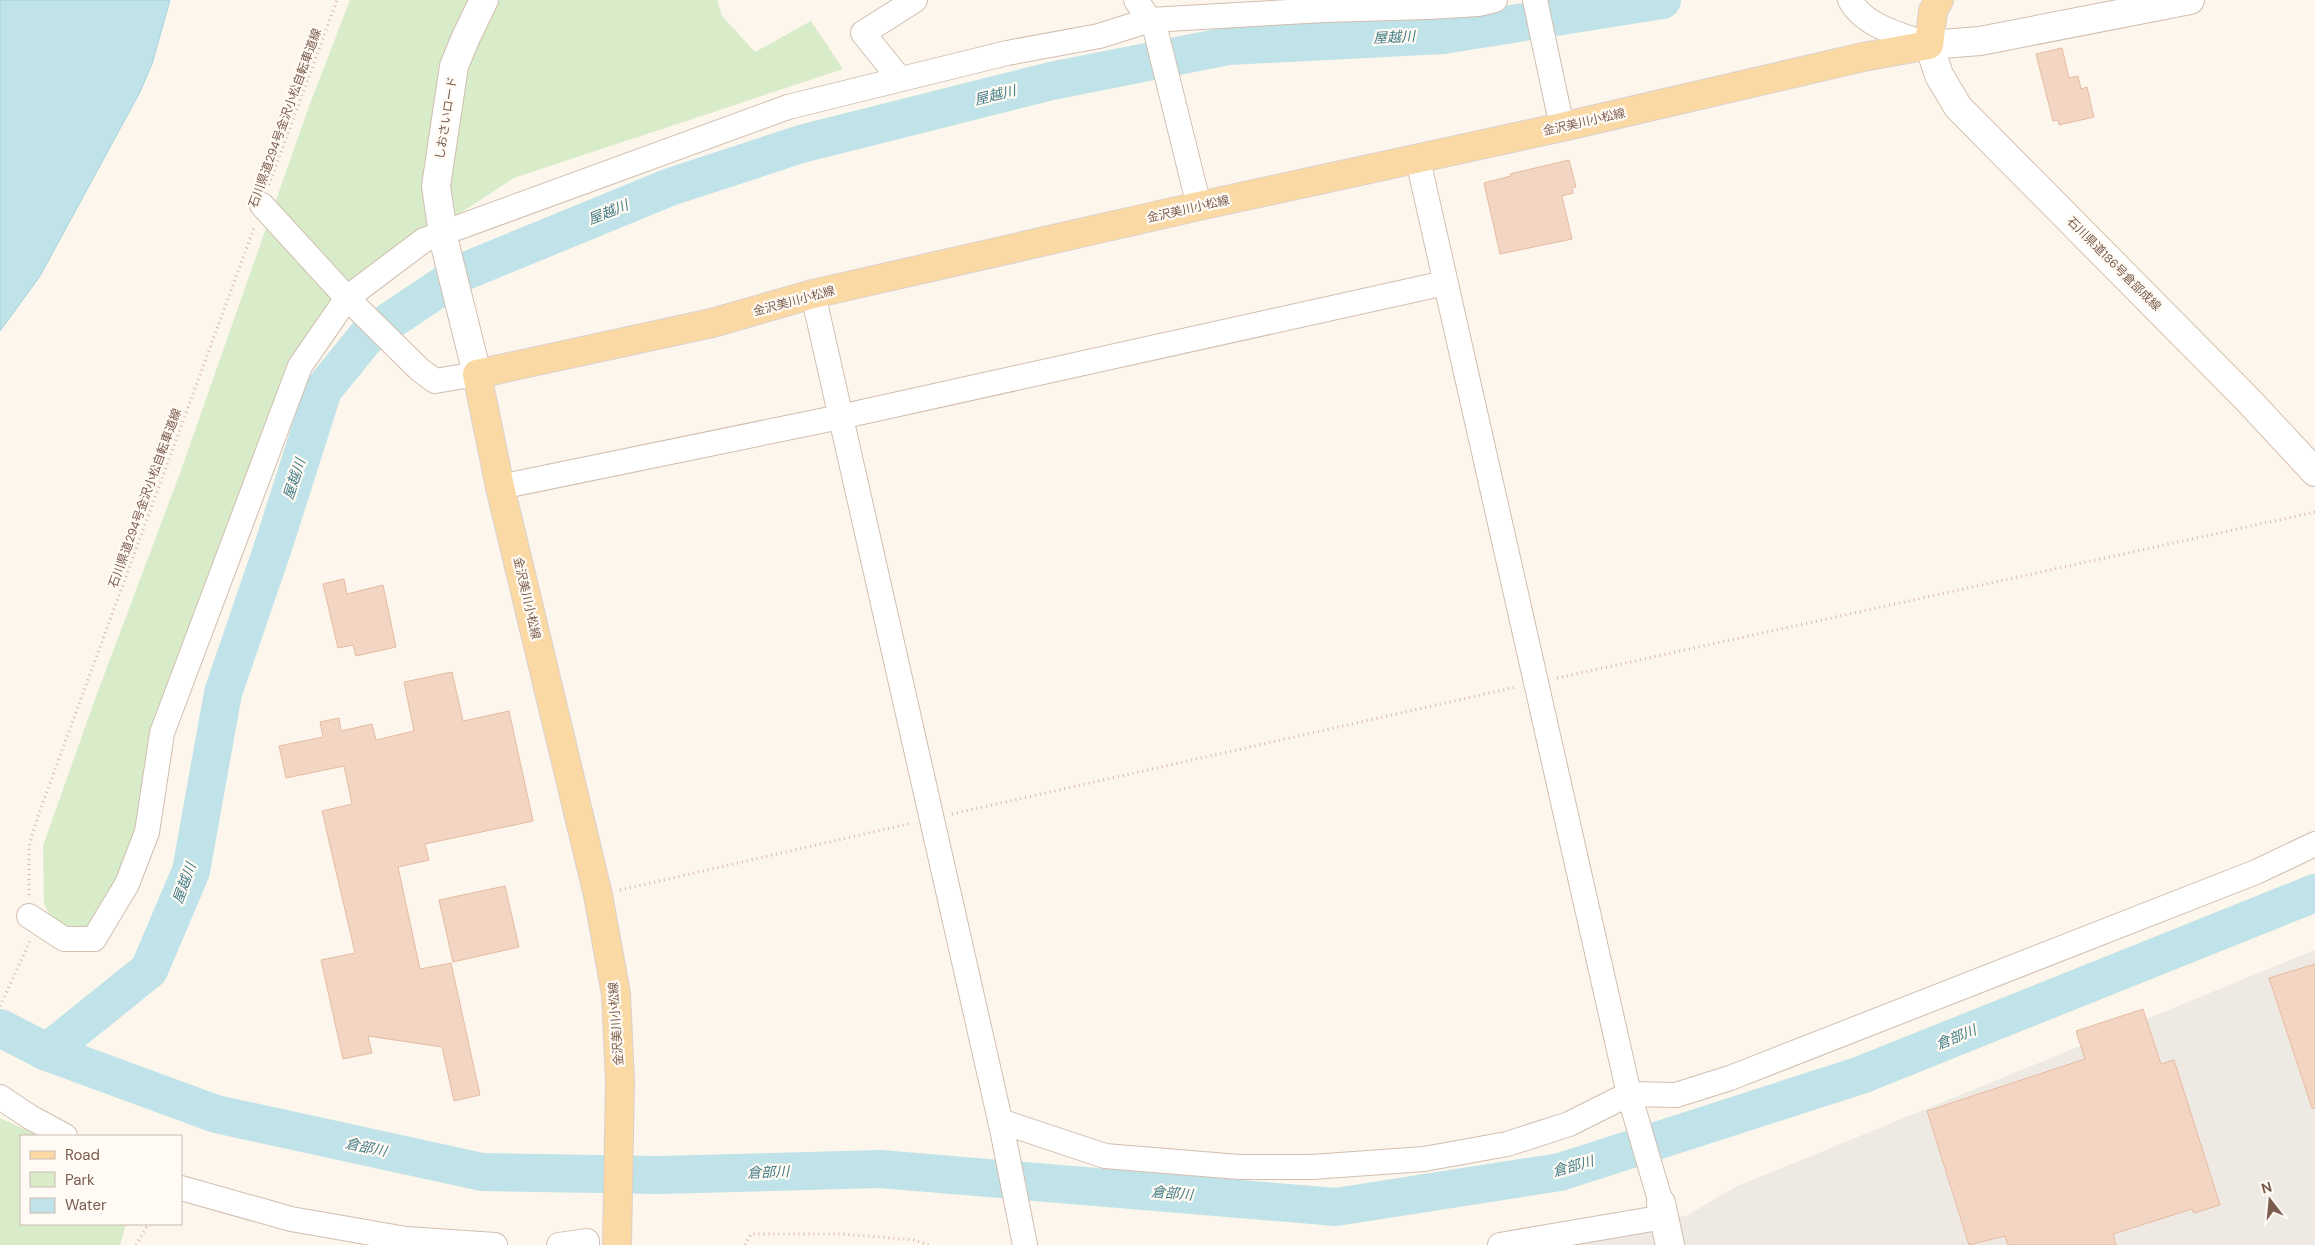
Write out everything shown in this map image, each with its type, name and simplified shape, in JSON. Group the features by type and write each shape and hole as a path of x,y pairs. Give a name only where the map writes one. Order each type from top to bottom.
{"main road":[{"path":"1930,45 1933,11 1940,0"},
{"name":"金沢美川小松線","path":"617,1232 620,1081 616,994 598,895 500,487 477,374 712,323 813,294 1199,206 1418,160 1863,57 1930,45"}],"street":[{"name":"しおさいロード","path":"477,374 443,238 436,186 454,66 484,0"},
{"path":"899,78 863,33 915,0"},
{"path":"1136,0 1152,24 1199,206"},
{"path":"29,916 64,939 94,939 127,884 148,832 162,733 300,366 351,302 424,240 443,238 788,107 899,78 1007,53 1152,24 1265,7 1478,4 1495,0"},
{"path":"1535,0 1562,127"},
{"path":"1850,0 1855,10 1878,25 1930,45 1980,41 2190,0"},
{"name":"石川県道186号倉部成線","path":"1930,45 1939,76 1958,107 2249,401 2315,472"},
{"path":"1418,160 1631,1102 1670,1245"},
{"path":"262,206 351,302 420,370 435,381 477,374"},
{"path":"500,487 840,417 1445,283"},
{"path":"813,294 1001,1125 1024,1236"},
{"path":"1001,1125 1105,1156 1239,1168 1312,1167 1424,1159 1507,1144 1631,1102 1676,1095 1730,1078 2256,872 2315,844"},
{"path":"0,1097 30,1117 63,1135"},
{"path":"182,1188 292,1220 406,1239 495,1245"},
{"path":"1500,1245 1662,1210"},
{"path":"558,1245 587,1241 586,1245"}],"path":[{"name":"石川県道294号金沢小松自転車道線","path":"0,1006 30,941 29,846 39,813 337,0"},
{"path":"598,895 1536,682 2315,512"},
{"path":"136,1245 147,1226 150,1225"},
{"path":"745,1245 751,1234 843,1234 914,1240 928,1245"}],"shaded area":[{"path":"2315,950 2315,1245 1556,1245 1688,1215 1735,1187"}],"green space":[{"path":"350,0 717,0 722,16 755,52 811,21 843,69 514,178 361,278 292,362 210,570 160,723 135,838 91,930 55,927 44,903 43,846 95,699 180,473 308,109"},
{"path":"0,1118 37,1135 20,1135 20,1225 126,1225 120,1245 0,1245"}],"water":[{"path":"0,0 170,0 152,64 140,92 40,276 0,331"}],"building":[{"path":"2062,48 2069,78 2078,76 2081,89 2087,87 2094,117 2059,125 2058,120 2053,121 2036,54"},
{"path":"1569,160 1576,187 1572,188 1573,193 1562,196 1572,239 1500,254 1484,183 1511,176 1510,174"},
{"path":"344,579 347,594 383,585 396,647 356,656 353,645 338,648 323,584"},
{"path":"452,672 463,721 509,711 533,821 425,844 429,860 398,867 420,969 451,963 480,1095 454,1101 442,1047 368,1036 372,1053 343,1059 321,960 355,953 322,811 352,804 344,766 286,778 279,746 323,737 320,722 339,718 341,731 372,724 376,740 414,731 404,682"},
{"path":"505,886 519,947 453,962 439,900"},
{"path":"2315,964 2315,1108 2312,1108 2269,978"},
{"path":"2143,1009 2161,1064 2174,1060 2220,1205 2194,1213 2192,1209 2113,1234 2116,1245 2008,1245 2005,1236 1969,1245 1927,1111 2085,1059 2076,1031"}],"waterway":[{"name":"屋越川","path":"47,1052 149,970 191,871 223,693 274,544 323,390 366,337 463,272 670,187 801,144 1051,81 1228,46 1443,35 1662,0"},
{"name":"倉部川","path":"0,1028 47,1052 216,1114 482,1172 659,1175 880,1169 1336,1207 1560,1172 1861,1075 2315,893"}]}
